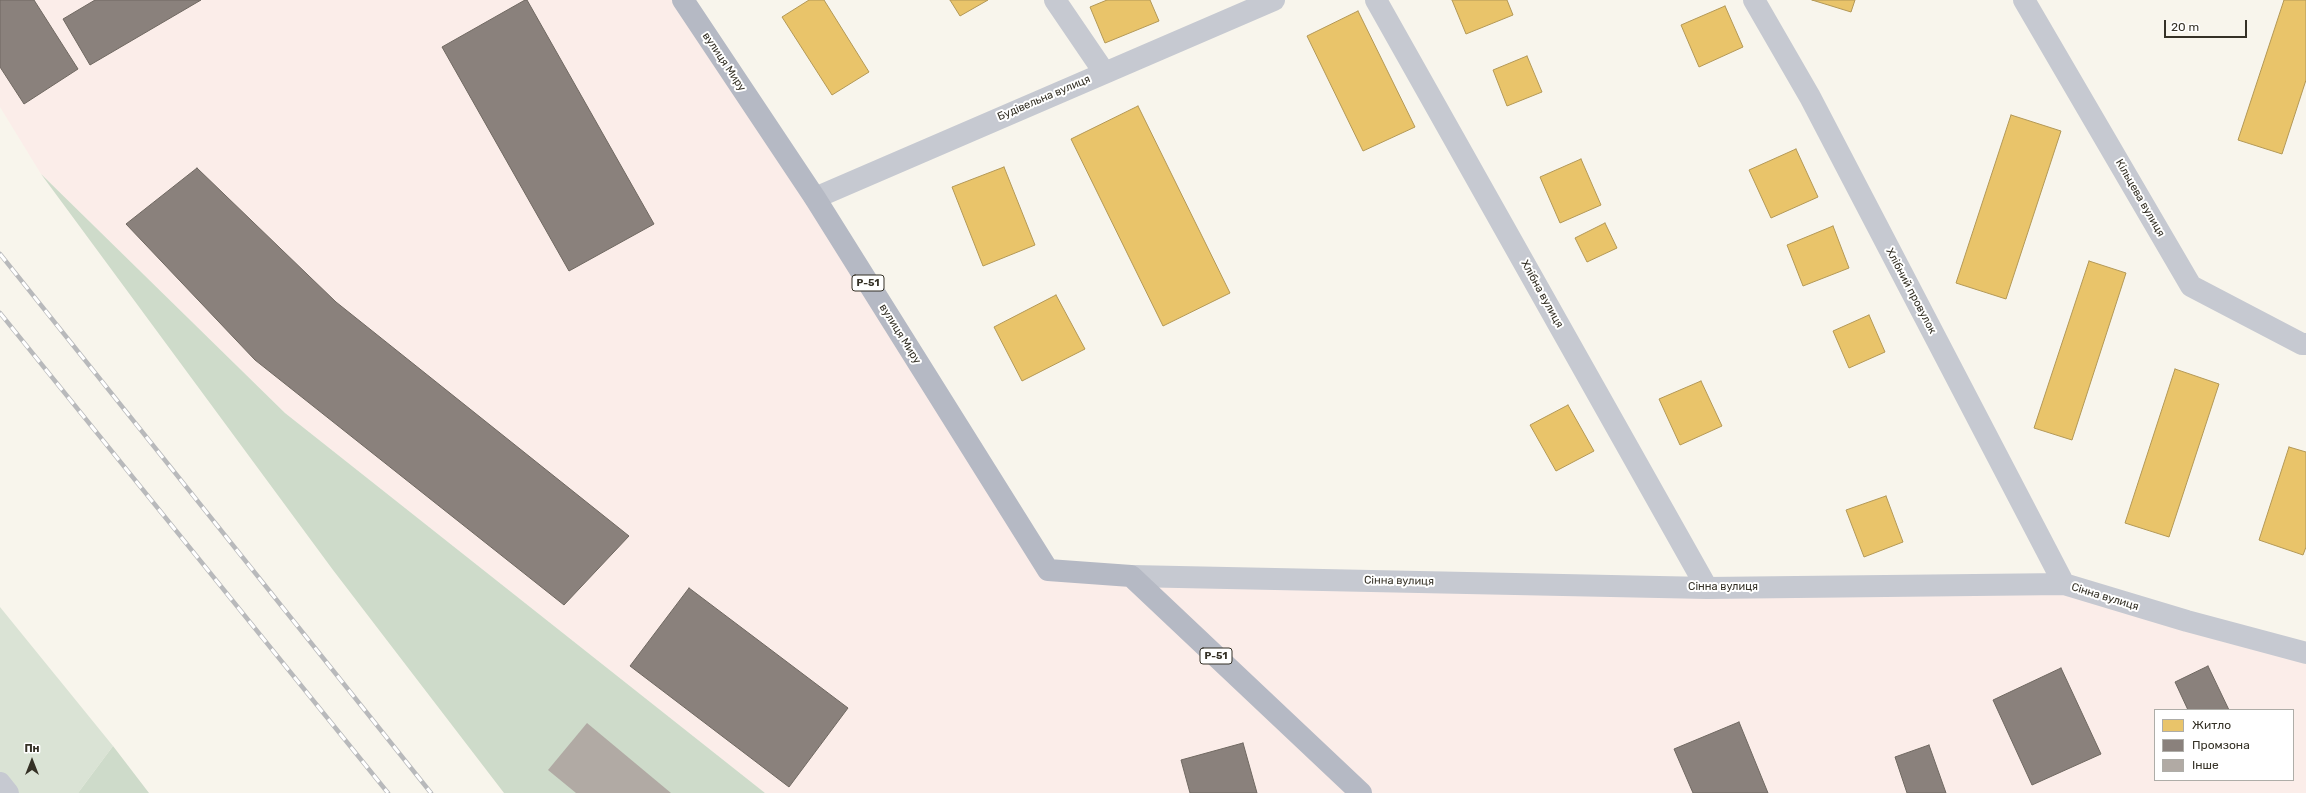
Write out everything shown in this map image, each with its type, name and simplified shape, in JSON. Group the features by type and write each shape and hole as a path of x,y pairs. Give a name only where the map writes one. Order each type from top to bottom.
{"main road":[{"name":"вулиця Миру","path":"683,0 815,198 1048,570 1131,576"},
{"name":"Р-51","path":"1131,576 1362,793"}],"street":[{"path":"1055,0 1104,72"},
{"name":"Будівельна вулиця","path":"815,198 1104,72 1274,0"},
{"name":"Хлібна вулиця","path":"1376,0 1707,588"},
{"name":"Хлібний провулок","path":"1754,0 1810,97 2064,584"},
{"name":"Кільцева вулиця","path":"2024,0 2191,286 2302,344 2306,344"},
{"name":"Сінна вулиця","path":"1131,576 1707,588 2064,584 2187,621 2306,653"},
{"path":"0,783 8,793"}],"shaded area":[{"path":"0,0 683,0 1048,570 2064,584 2306,653 2306,793 765,793 285,413 41,174 0,107"}],"green space":[{"path":"41,174 285,413 765,793 504,793 333,570"},
{"path":"0,607 113,746 78,793 0,793"},
{"path":"113,746 149,793 78,793"}],"building: Житло":[{"path":"809,0 824,0 869,72 832,95 782,17"},
{"path":"950,0 988,0 960,16"},
{"path":"1107,0 1150,0 1159,21 1105,43 1090,7"},
{"path":"1452,0 1507,0 1513,15 1466,34"},
{"path":"1812,0 1855,0 1851,12"},
{"path":"2284,0 2306,0 2306,80 2282,154 2238,140"},
{"path":"1725,6 1743,47 1699,67 1681,25"},
{"path":"1358,11 1415,127 1363,151 1307,36"},
{"path":"1527,56 1542,92 1507,106 1493,70"},
{"path":"1138,106 1230,293 1163,326 1071,139"},
{"path":"2011,115 2061,131 2006,299 1956,283"},
{"path":"1796,149 1818,197 1771,218 1749,170"},
{"path":"1581,159 1601,205 1560,223 1540,177"},
{"path":"1004,167 1035,245 983,266 952,187"},
{"path":"1605,223 1617,248 1587,262 1575,238"},
{"path":"1833,226 1849,268 1803,286 1787,245"},
{"path":"2089,261 2126,273 2072,440 2034,428"},
{"path":"1056,295 1085,349 1022,381 994,327"},
{"path":"1869,315 1885,352 1849,368 1833,331"},
{"path":"2175,369 2219,384 2169,537 2125,523"},
{"path":"1701,381 1722,426 1680,445 1659,399"},
{"path":"1568,405 1594,451 1556,471 1530,425"},
{"path":"2289,447 2306,452 2306,547 2303,555 2259,540"},
{"path":"1886,496 1903,542 1864,557 1846,510"}],"building: Промзона":[{"path":"0,0 34,0 78,69 24,104 0,67"},
{"path":"95,0 201,0 90,65 63,19"},
{"path":"527,0 654,224 569,271 442,47"},
{"path":"197,168 336,302 629,536 564,605 255,360 126,224"},
{"path":"689,588 848,708 789,787 630,666"},
{"path":"2208,666 2229,709 2188,709 2175,682"},
{"path":"2061,668 2101,754 2032,785 1993,700"},
{"path":"1739,722 1768,793 1693,793 1674,749"},
{"path":"1243,743 1257,793 1190,793 1181,760"},
{"path":"1929,745 1946,793 1907,793 1895,757"}],"building: Інше":[{"path":"587,723 671,793 576,793 548,770"}],"railway":[{"path":"0,254 431,793"},
{"path":"0,313 388,793"}]}
